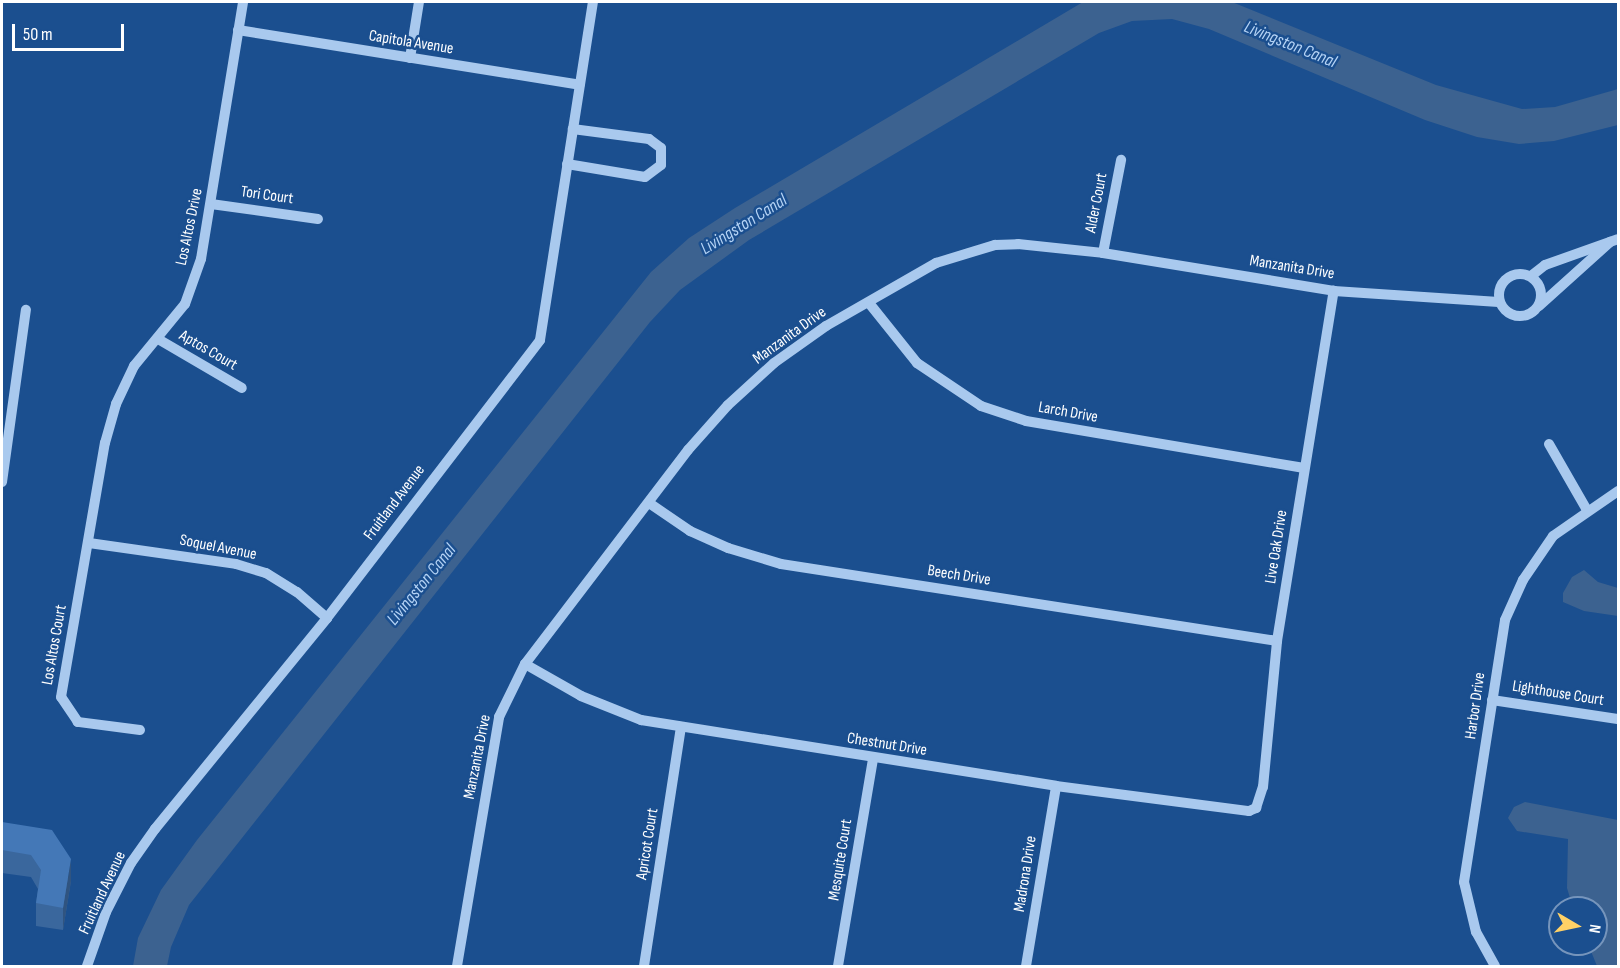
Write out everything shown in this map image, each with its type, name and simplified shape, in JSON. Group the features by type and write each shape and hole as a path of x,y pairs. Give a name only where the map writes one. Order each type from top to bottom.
{"street":[{"name":"Los Altos Drive","path":"89,543 105,443 116,404 134,366 184,304 201,259 243,2"},
{"path":"410,58 419,2"},
{"name":"Fruitland Avenue","path":"87,966 106,912 131,863 155,829 327,618 540,340 593,2"},
{"name":"Capitola Avenue","path":"238,30 580,85"},
{"path":"567,164 645,177 661,165 661,148 649,139 573,129"},
{"name":"Alder Court","path":"1103,253 1120,160"},
{"name":"Tori Court","path":"211,204 318,219"},
{"path":"1616,243 1538,307 1520,317 1508,313 1499,302 1499,290 1505,280 1516,274 1531,276 1545,265 1616,243"},
{"name":"Manzanita Drive","path":"457,966 499,717 525,664 688,450 759,377 826,326 936,262 995,245 1041,244 1334,291 1499,302"},
{"path":"1531,276 1541,293 1538,307"},
{"name":"Live Oak Drive","path":"1256,808 1263,787 1277,641 1334,291"},
{"name":"Larch Drive","path":"869,303 917,363 981,406 1026,421 1304,468"},
{"path":"2,482 26,310"},
{"name":"Aptos Court","path":"158,339 242,388"},
{"path":"1549,444 1587,510"},
{"name":"Harbor Drive","path":"1495,966 1476,932 1464,882 1505,620 1523,580 1553,536 1587,510 1618,491"},
{"name":"Beech Drive","path":"649,503 690,531 728,549 781,564 1277,641"},
{"name":"Soquel Avenue","path":"89,543 236,564 266,573 297,592 327,618"},
{"name":"Los Altos Court","path":"89,543 61,697 78,722 140,730"},
{"name":"Chestnut Drive","path":"525,664 611,710 681,727 1056,786 1243,812 1256,808"},
{"name":"Lighthouse Court","path":"1492,700 1618,719"},
{"name":"Apricot Court","path":"644,966 681,727"},
{"name":"Mesquite Court","path":"838,966 873,758"},
{"name":"Madrona Drive","path":"1026,966 1056,786"}],"water":[{"name":"Livingston Canal","path":"1083,2 1232,2 1436,85 1522,109 1555,107 1618,89 1618,125 1554,141 1519,144 1477,137 1425,120 1209,29 1172,19 1132,21 1099,33 749,240 680,290 650,322 189,905 171,947 167,966 133,966 138,938 161,890 197,840 651,272 689,238 735,208"},
{"path":"1584,570 1598,582 1618,588 1618,616 1584,611 1563,602 1563,593 1572,577"},
{"path":"1525,802 1618,820 1618,966 1597,966 1593,956 1608,956 1608,896 1569,896 1567,888 1568,839 1517,831 1508,818 1514,807"}],"building":[{"path":"2,822 52,830 71,859 63,908 36,903 41,870 31,855 2,850"}]}
